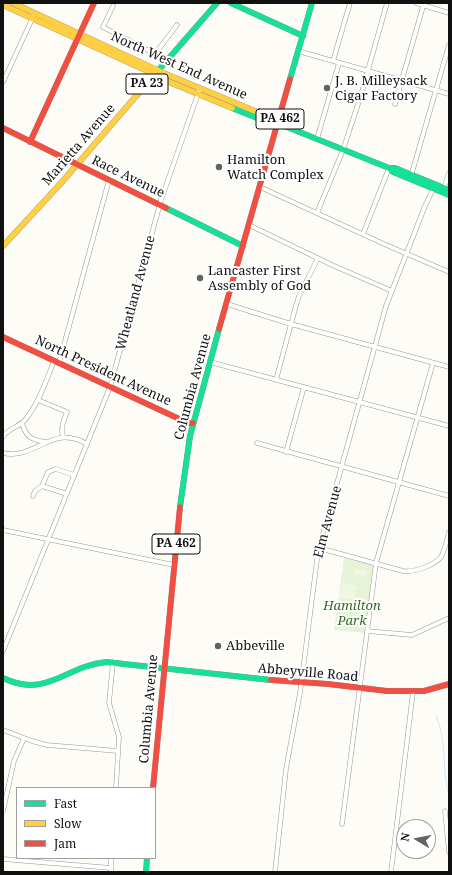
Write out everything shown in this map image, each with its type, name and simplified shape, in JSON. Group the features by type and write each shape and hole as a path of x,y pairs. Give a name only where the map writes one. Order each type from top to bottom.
{"main road":[{"name":"North West End Avenue","path":"13,3 34,16"},
{"path":"30,142 94,3"},
{"name":"Marietta Avenue","path":"3,246 77,164 217,3"},
{"path":"231,3 303,36"},
{"name":"Columbia Avenue","path":"153,787 174,564 186,467 194,423 312,3"},
{"name":"North West End Avenue","path":"3,4 79,36 156,73 199,91 274,118 279,124 389,168 395,168 434,187"},
{"name":"Race Avenue","path":"3,128 243,246"},
{"path":"434,187 447,189"},
{"path":"434,187 449,195"},
{"name":"North President Avenue","path":"3,337 188,423 194,423"},
{"name":"Abbeyville Road","path":"3,678 21,685 37,685 95,663 113,662 250,679 387,691 413,692 434,689 449,684"},
{"path":"146,872 147,859"}],"street":[{"path":"333,61 350,3"},
{"path":"317,213 343,150 368,71 387,3"},
{"path":"416,3 449,12"},
{"path":"395,104 424,4"},
{"path":"113,6 103,27 155,54 177,25"},
{"path":"3,82 34,16"},
{"path":"411,177 449,46"},
{"path":"298,51 449,94"},
{"path":"317,139 339,63"},
{"name":"Wheatland Avenue","path":"3,651 110,387 160,205 199,91"},
{"path":"363,234 389,168"},
{"path":"447,189 449,173"},
{"path":"4,435 22,423 38,400 56,362 109,180"},
{"path":"260,187 406,254 449,272"},
{"name":"Elm Avenue","path":"275,872 286,769 301,683 319,548 380,325 406,254 434,187"},
{"path":"249,225 392,291"},
{"path":"276,380 300,296 318,258"},
{"path":"227,304 291,324 449,367"},
{"path":"210,362 449,426"},
{"path":"342,824 376,563 433,363"},
{"path":"286,452 304,387"},
{"path":"38,400 67,412 63,424 63,436"},
{"path":"22,423 25,433 33,439 48,442"},
{"path":"3,453 13,454 28,451 63,436 75,438 87,444"},
{"path":"257,443 449,496"},
{"path":"33,496 35,491 42,486 48,472 56,469 74,475"},
{"path":"42,486 67,494"},
{"path":"3,530 174,564"},
{"path":"319,548 403,571 412,572 438,560 447,545 449,532"},
{"path":"367,631 412,635 449,618"},
{"path":"113,662 109,704 118,732 116,787"},
{"path":"391,872 413,692"},
{"path":"3,730 42,744 118,751"},
{"path":"3,811 14,761 24,738"},
{"path":"445,811 449,852"},
{"path":"3,859 111,870 112,859"}],"green space":[{"name":"Hamilton Park","path":"344,558 373,565 365,633 334,630"},
{"path":"355,568 367,571 365,576 354,574"},
{"path":"343,583 357,586 354,599 341,599 339,597"}],"waterway":[{"path":"436,716 442,736 445,775 449,795"}],"traffic: fast":[{"path":"149,81 217,3"},
{"path":"231,3 303,36"},
{"path":"290,79 312,3"},
{"path":"232,108 272,124 279,124 287,127 389,168 393,172 449,195"},
{"path":"389,168 395,168 449,190"},
{"path":"166,208 243,246"},
{"path":"180,507 190,436 219,329"},
{"path":"3,678 18,684 32,685 44,683 79,669 106,662 271,680"},
{"path":"146,872 147,859"}],"traffic: slow":[{"path":"13,3 161,72 274,119 279,124"},
{"path":"3,5 152,73 157,77 232,108"},
{"path":"3,246 62,182 149,81"}],"traffic: jam":[{"path":"30,142 94,3"},
{"path":"219,329 290,79"},
{"path":"3,128 166,208"},
{"path":"3,337 188,423 193,423"},
{"path":"153,787 180,507"},
{"path":"271,680 328,684 387,691 424,691 449,684"}],"place":[{"name":"J. B. Milleysack Cigar Factory","path":"327,88"},
{"name":"Hamilton Watch Complex","path":"219,167"},
{"name":"Lancaster First Assembly of God","path":"200,278"},
{"name":"Abbeville","path":"218,646"}]}
